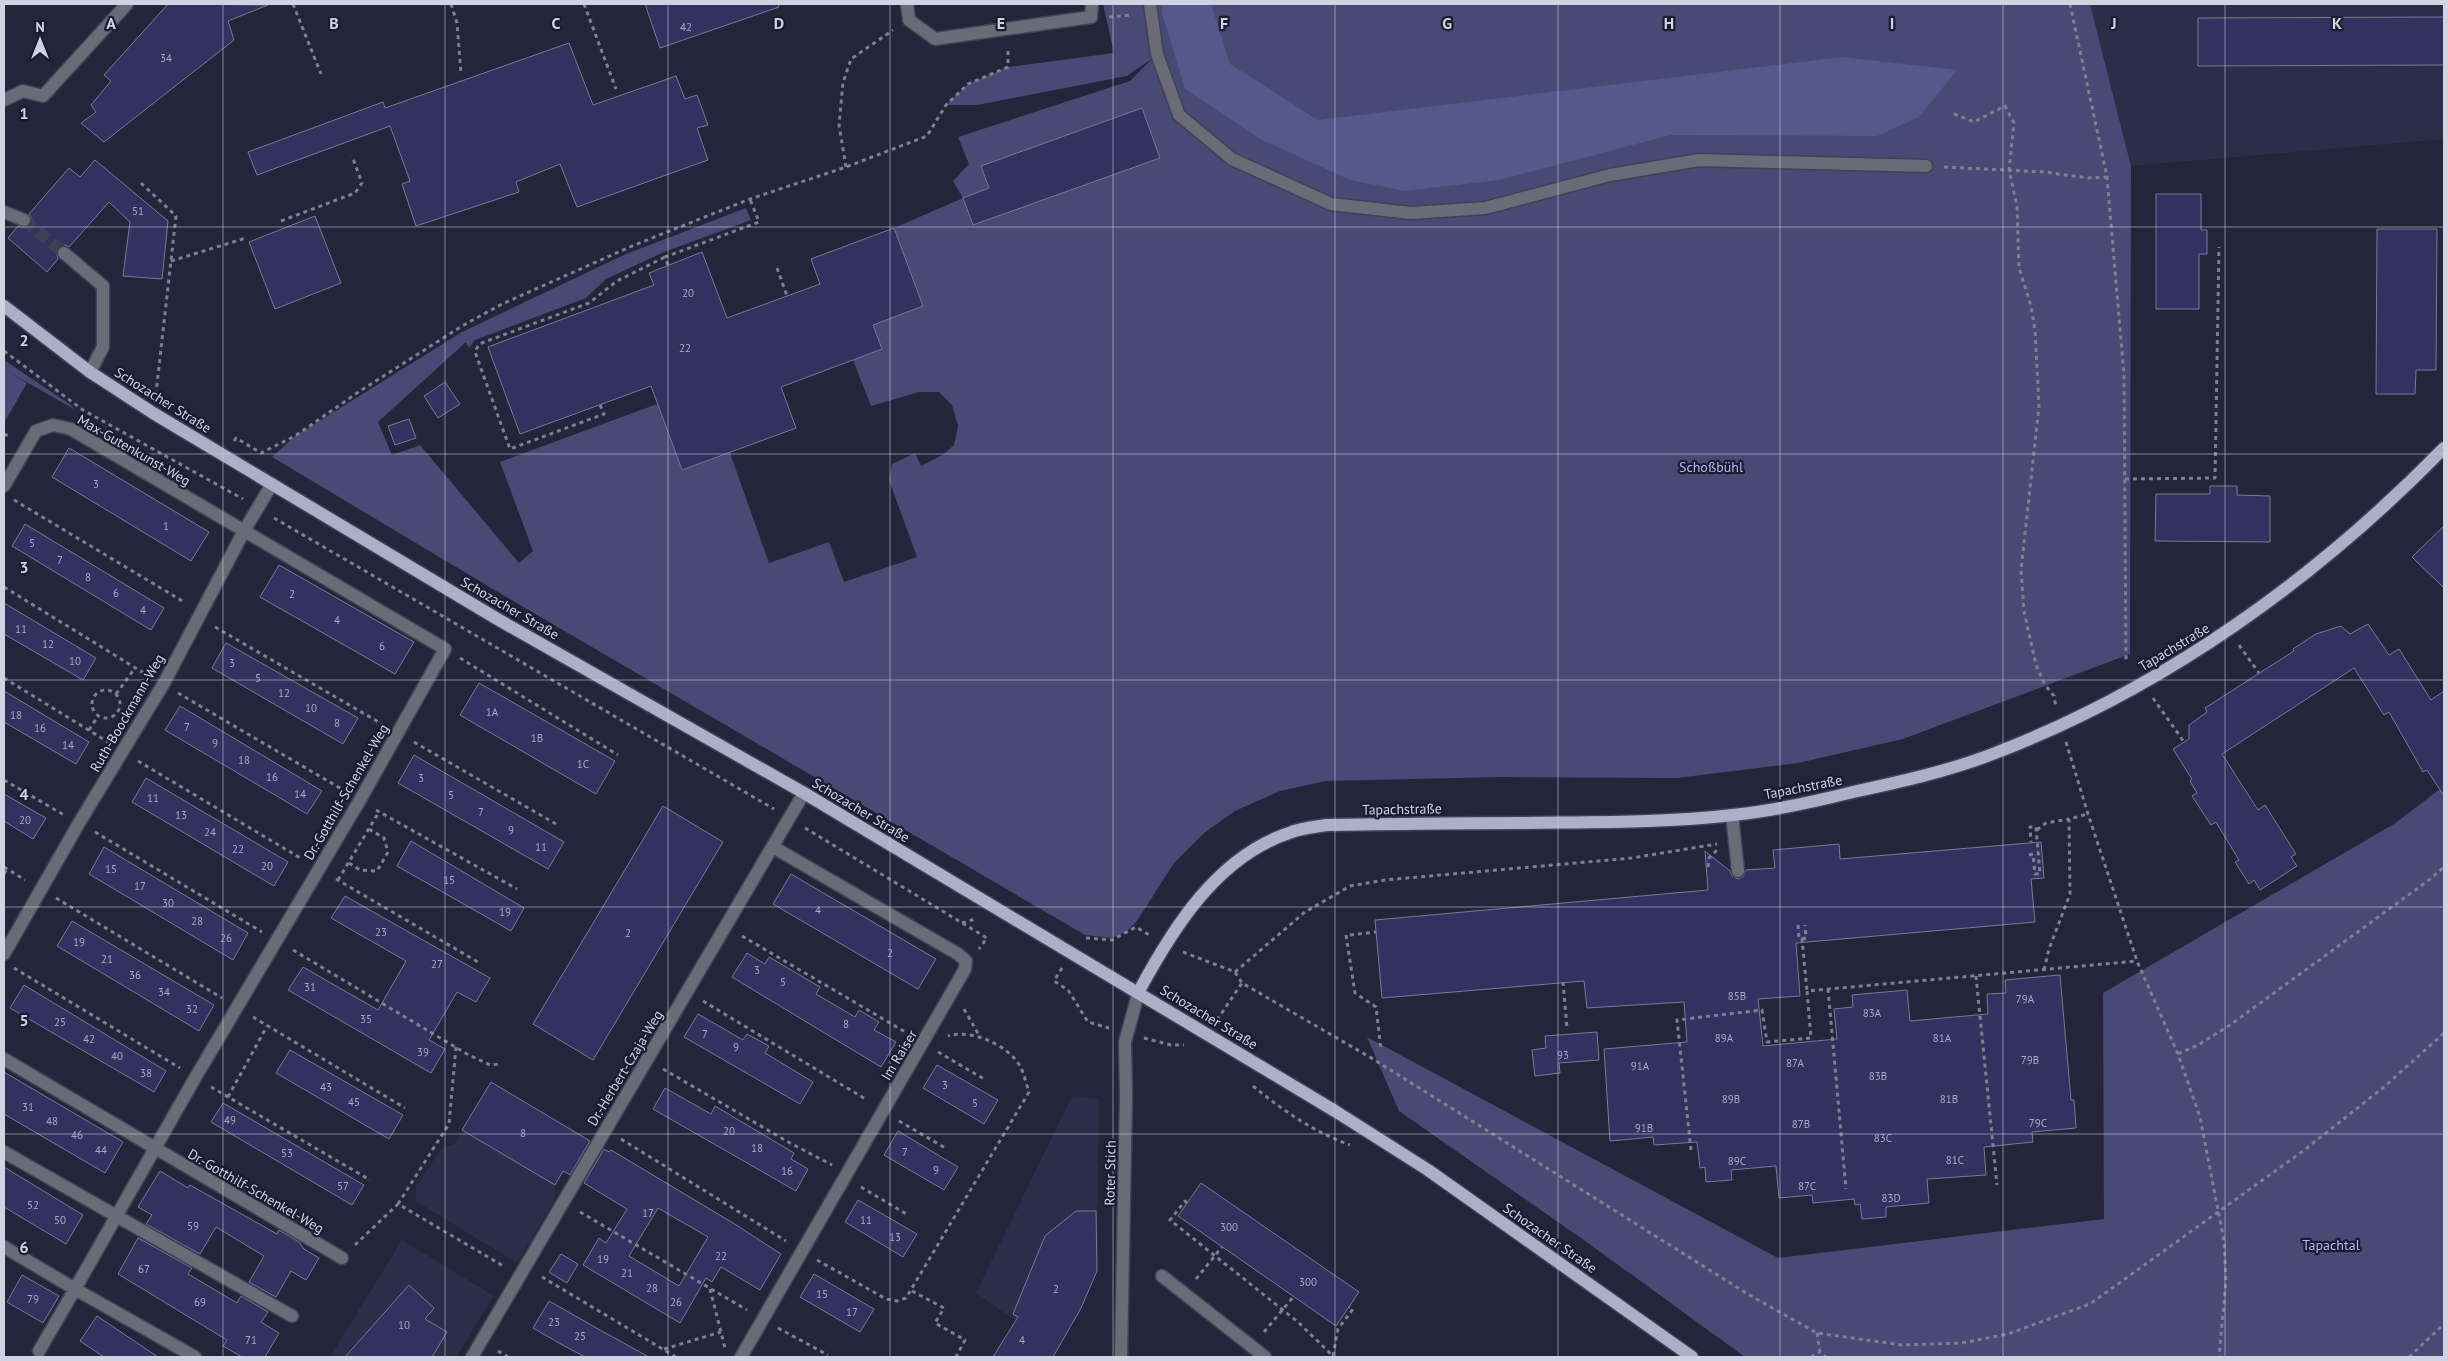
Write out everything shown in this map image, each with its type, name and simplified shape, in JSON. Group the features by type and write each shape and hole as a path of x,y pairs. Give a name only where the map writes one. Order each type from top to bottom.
{"main road":[{"name":"Schozacher Straße","path":"4,306 90,372 153,413 499,620 804,793 970,893 1139,991 1335,1111 1428,1170 1692,1357"},
{"name":"Tapachstraße","path":"1139,991 1164,944 1202,895 1242,858 1267,842 1290,832 1327,825 1615,822 1732,815 1804,804 1929,775 1989,756 2061,725 2145,682 2230,630 2371,520 2444,448"}],"street":[{"path":"4,100 24,91 43,96 127,4"},
{"path":"907,4 909,20 935,39 1091,17 1092,4"},
{"path":"1150,9 1157,54 1180,115 1232,159 1331,204 1410,212 1485,208 1610,175 1699,160 1926,166"},
{"path":"4,212 24,220"},
{"path":"64,253 103,286 102,347 90,372"},
{"name":"Max-Gutenkunst-Weg","path":"4,486 36,431 53,425 71,429 244,531"},
{"name":"Ruth-Boockmann-Weg","path":"4,954 40,888 83,825 164,683 200,612 272,484"},
{"name":"Dr.-Gotthilf-Schenkel-Weg","path":"39,1351 117,1217 151,1147 195,1078 360,800 445,649 244,531"},
{"name":"Dr.-Herbert-Czaja-Weg","path":"472,1357 804,793"},
{"path":"1732,815 1738,871"},
{"name":"Im Raiser","path":"741,1357 882,1112 958,985 965,969 966,961 958,954 773,847"},
{"name":"Roter Stich","path":"1121,1357 1126,1096 1125,1042 1139,991"},
{"path":"4,1059 151,1147"},
{"name":"Dr.-Gotthilf-Schenkel-Weg","path":"151,1147 342,1258"},
{"path":"4,1152 292,1316"},
{"path":"4,1247 195,1357"},
{"path":"1162,1276 1265,1357"}],"path":[{"path":"293,4 321,74"},
{"path":"451,4 457,23 461,74"},
{"path":"584,4 616,89"},
{"path":"2070,4 2107,177 2124,375 2126,663"},
{"path":"1091,17 1150,9"},
{"path":"846,167 838,125 843,84 851,59 909,20"},
{"path":"295,436 360,391 462,326 502,304 632,246 750,199 846,167 927,136 946,105 968,84 1008,67 1008,28"},
{"path":"1954,114 1974,122 2006,106 2014,123 2009,170 2017,206 2019,268 2031,306 2035,330 2039,406 2021,570 2024,611 2036,664 2045,685 2054,696"},
{"path":"281,221 355,193 362,183 352,156"},
{"path":"1926,166 2009,170 2088,178 2107,177"},
{"path":"141,183 176,216 153,413"},
{"path":"600,405 604,414 510,449 475,352 479,344 589,303 617,281 665,256 759,222 750,199"},
{"path":"171,261 246,238"},
{"path":"2125,479 2215,478 2219,247"},
{"path":"665,256 668,266"},
{"path":"776,268 787,296"},
{"path":"4,351 83,410 258,508 790,819 987,938"},
{"path":"25,507 200,612"},
{"path":"4,587 135,668 164,683"},
{"path":"210,624 398,733"},
{"path":"2230,630 2259,673"},
{"path":"472,665 618,755"},
{"path":"116,694 135,668"},
{"path":"4,678 123,752"},
{"path":"2145,682 2158,706 2184,742"},
{"path":"107,690 116,694 120,701 119,709 114,716 106,718 98,716 92,709 92,699 98,692 107,690"},
{"path":"175,691 379,812 517,889"},
{"path":"88,730 98,716"},
{"path":"2061,725 2088,814 2137,961 2178,1054 2200,1117 2224,1241 2226,1280 2219,1357"},
{"path":"420,746 556,824"},
{"path":"141,763 478,962"},
{"path":"4,780 269,936"},
{"path":"338,880 379,812"},
{"path":"2037,830 2046,823 2088,814"},
{"path":"2044,970 2049,948 2070,894 2069,819"},
{"path":"2029,855 2033,854 2035,874 2040,874 2036,827 2030,828 2031,842"},
{"path":"349,863 360,870 377,871 388,852 384,838 368,829"},
{"path":"1235,972 1306,912 1350,886 1385,880 1632,858 1722,844 1709,858 1708,867"},
{"path":"2178,1054 2198,1045 2230,1025 2429,880 2444,867"},
{"path":"4,874 5,868 40,888"},
{"path":"67,905 405,1108"},
{"path":"1691,1150 1677,1020 1762,1010 1766,1042 1811,1038 1802,939 1799,939 1798,925"},
{"path":"1802,939 1806,938 1805,925"},
{"path":"1072,952 1081,937 1112,940 1136,927"},
{"path":"1376,932 1348,935 1355,993 1376,1007 1381,1050"},
{"path":"747,939 984,1079"},
{"path":"289,948 456,1047 490,1065 500,1064"},
{"path":"1192,956 1235,972 1242,983 1373,1059 1751,1296 1817,1333 1902,1345 1962,1343 2008,1334 2090,1304 2217,1210 2303,1151 2384,1087 2444,1033"},
{"path":"1806,991 2137,961"},
{"path":"24,974 195,1078 370,1180"},
{"path":"1976,976 1997,1185"},
{"path":"1563,982 1567,1028"},
{"path":"1207,1034 1242,983"},
{"path":"958,985 961,1003 980,1037"},
{"path":"1828,989 1846,1189"},
{"path":"708,1003 872,1103 882,1112 947,1149"},
{"path":"228,1097 267,1026"},
{"path":"608,1127 616,1136 802,1251 886,1298 897,1301 906,1298 912,1291 1029,1092 1019,1065 999,1046 971,1035"},
{"path":"342,1258 398,1204 449,1124 456,1047"},
{"path":"668,1072 846,1175 908,1215"},
{"path":"1249,1083 1284,1111 1325,1135 1355,1147"},
{"path":"1187,1203 1185,1201 1170,1220 1283,1310 1333,1357"},
{"path":"563,1202 762,1319 828,1355"},
{"path":"398,1204 676,1357"},
{"path":"1185,1293 1222,1246"},
{"path":"710,1288 727,1357"},
{"path":"912,1291 944,1308 935,1323 965,1340 956,1357"},
{"path":"1252,1346 1294,1296"},
{"path":"1333,1357 1338,1329 1353,1309 1349,1307"},
{"path":"2409,1357 2444,1324"},
{"path":"662,1349 721,1332"},
{"path":"1817,1333 1820,1352 1826,1357"},
{"path":"1811,1357 1820,1352"}],"shaded area":[{"path":"1162,4 1211,4 1230,64 1318,120 1842,57 1957,70 1919,117 1877,136 1671,135 1499,180 1405,191 1350,180 1260,139 1185,89 1162,13"},
{"path":"2090,4 2444,4 2444,139 2131,166"},
{"path":"491,1082 583,1136 555,1185 555,1199 517,1263 416,1201 416,1186 442,1148 455,1144"},
{"path":"1072,1096 1099,1099 1097,1271 1081,1308 1057,1349 976,1293"},
{"path":"402,1240 494,1296 456,1357 330,1357"}],"green space":[{"name":"Schoßbühl","path":"1103,4 2090,4 2131,166 2130,654 1903,739 1798,763 1677,778 1501,777 1326,781 1280,791 1235,811 1204,833 1174,863 1137,921 1126,932 1112,938 1085,935 508,598 272,457 295,436 462,332 626,254 746,208 751,220 664,252 606,279 586,298 475,340 469,348 466,342 378,422 392,455 420,445 519,563 533,551 500,462 657,404 682,470 730,453 769,563 829,542 844,582 917,557 889,480 892,464 915,453 921,466 944,454 954,445 958,426 952,405 939,392 919,392 871,406 853,360 882,349 873,325 923,306 894,228 963,198 953,181 969,164 958,137 1130,81 1153,58 1127,76 977,105 946,105 968,84 1008,67 1114,53","holes":["1142,108 1160,158 973,225 963,198 989,188 981,166"]},
{"path":"4,360 71,405 74,409 7,371 27,383 4,423"},
{"name":"Tapachtal","path":"2444,786 2444,1357 1745,1357 1588,1243 1399,1111 1367,1037 1778,1258 2104,1219 2103,993 2394,824"}],"building":[{"path":"168,4 268,5 228,21 234,40 104,142 81,123 96,112 91,105 111,81 104,75"},
{"path":"645,4 778,4 779,7 660,48"},
{"path":"2444,17 2444,65 2198,66 2198,18"},
{"path":"569,43 593,105 676,76 685,99 697,95 708,125 697,128 708,160 577,207 560,164 516,182 519,192 416,226 402,184 410,181 390,126 257,175 248,152 383,102 385,108"},
{"path":"1142,108 1160,158 973,225 963,198 989,188 981,166"},
{"path":"95,160 168,221 162,279 123,276 130,222 109,202 69,247 65,245 58,247 56,252 58,259 47,272 8,238 18,226 25,228 29,226 32,219 29,214 69,168 80,177"},
{"path":"2156,194 2201,194 2201,230 2207,230 2207,254 2199,254 2199,309 2156,309"},
{"path":"315,216 341,283 275,309 249,242"},
{"path":"894,228 923,306 873,325 882,349 781,387 796,428 682,470 651,386 520,434 488,347 654,285 649,273 702,252 727,318 820,284 811,259"},
{"path":"2377,229 2437,229 2436,370 2416,370 2415,394 2376,394"},
{"path":"445,382 460,404 438,418 424,396"},
{"path":"409,419 416,438 395,445 388,426"},
{"path":"69,448 209,532 191,561 52,477"},
{"path":"2210,486 2237,486 2237,495 2270,496 2270,542 2155,541 2156,494 2210,494"},
{"path":"25,524 164,608 151,630 12,546"},
{"path":"2444,526 2444,588 2412,557"},
{"path":"279,565 414,642 395,674 260,597"},
{"path":"4,603 96,658 83,680 4,634"},
{"path":"2368,624 2389,655 2399,649 2431,700 2444,691 2444,796 2427,770 2423,772 2389,712 2384,715 2354,668 2222,754 2258,810 2265,805 2296,854 2291,857 2297,866 2260,890 2254,880 2249,884 2235,862 2239,860 2216,822 2211,825 2192,796 2197,793 2190,781 2192,779 2173,749 2189,739 2189,725 2207,712 2205,708 2294,651 2293,649 2316,634 2341,626 2350,634"},
{"path":"226,643 358,718 343,744 212,668"},
{"path":"479,683 615,761 596,794 460,715"},
{"path":"4,691 89,742 76,764 4,722"},
{"path":"180,706 322,791 307,814 165,730"},
{"path":"414,755 564,842 548,869 398,783"},
{"path":"146,778 288,862 274,886 132,802"},
{"path":"4,794 46,818 33,839 4,821"},
{"path":"663,806 723,842 593,1060 533,1024"},
{"path":"411,841 524,908 511,931 397,866"},
{"path":"2041,842 2044,878 2031,879 2035,922 1796,943 1800,996 1758,999 1763,1046 1837,1039 1834,1009 1853,1007 1852,995 1907,990 1910,1021 1988,1014 1987,994 2006,993 2005,980 2060,975 2071,1100 2074,1100 2076,1128 2032,1132 2033,1142 1984,1147 1986,1175 1927,1179 1929,1203 1886,1207 1886,1217 1862,1219 1860,1204 1855,1205 1854,1199 1813,1203 1812,1195 1779,1198 1776,1166 1731,1170 1732,1180 1706,1182 1705,1167 1700,1168 1697,1142 1654,1145 1653,1137 1610,1141 1604,1049 1687,1042 1684,1002 1587,1008 1584,981 1382,998 1375,920 1708,890 1705,851 1730,871 1732,876 1738,879 1743,877 1746,870 1775,868 1773,850 1839,844 1840,859"},
{"path":"104,847 248,933 233,960 89,874"},
{"path":"791,874 936,959 918,989 773,904"},
{"path":"345,896 490,978 476,1002 457,992 429,1040 445,1049 431,1073 288,990 303,967 378,1010 406,961 331,918"},
{"path":"72,921 214,1005 199,1031 57,946"},
{"path":"747,953 765,964 769,957 820,987 816,994 855,1017 859,1010 879,1022 874,1030 896,1042 881,1067 732,977"},
{"path":"24,985 166,1071 154,1092 10,1008"},
{"path":"698,1014 743,1040 747,1034 769,1046 765,1053 813,1082 800,1104 684,1037"},
{"path":"1597,1032 1599,1060 1559,1063 1560,1073 1535,1076 1532,1050 1546,1048 1545,1036"},
{"path":"290,1050 403,1115 389,1139 276,1073"},
{"path":"937,1065 998,1100 984,1124 923,1088"},
{"path":"4,1072 123,1142 105,1173 4,1114"},
{"path":"491,1082 590,1141 570,1175 563,1171 555,1185 462,1130"},
{"path":"665,1088 711,1114 715,1106 794,1153 791,1159 808,1169 796,1191 653,1109"},
{"path":"223,1103 364,1185 352,1205 211,1122"},
{"path":"898,1131 958,1167 944,1190 884,1155"},
{"path":"604,1149 609,1152 611,1150 781,1254 760,1290 721,1267 712,1282 706,1278 680,1323 583,1265 599,1238 606,1243 627,1209 584,1183","holes":["658,1208 708,1237 679,1286 629,1256"]},
{"path":"4,1167 83,1215 66,1244 4,1207"},
{"path":"160,1171 188,1188 190,1185 277,1234 279,1230 299,1242 304,1249 319,1258 306,1280 291,1271 276,1297 249,1282 264,1256 216,1227 200,1254 146,1224 152,1215 138,1207"},
{"path":"1201,1183 1359,1292 1336,1326 1178,1216"},
{"path":"858,1200 917,1234 903,1257 845,1222"},
{"path":"1076,1211 1096,1211 1097,1271 1081,1308 1053,1357 993,1357 1018,1317 1013,1314 1045,1236"},
{"path":"138,1238 192,1268 188,1274 237,1303 241,1296 268,1312 261,1322 279,1333 265,1357 242,1357 223,1346 227,1340 118,1274"},
{"path":"561,1254 578,1264 567,1283 549,1272"},
{"path":"814,1274 874,1309 860,1332 800,1297"},
{"path":"22,1275 59,1296 43,1323 7,1302"},
{"path":"409,1285 434,1308 425,1319 447,1332 432,1357 345,1357"},
{"path":"549,1301 649,1357 585,1357 559,1343 533,1328"},
{"path":"97,1316 158,1357 104,1357 80,1341"}],"tunnel":[{"path":"24,220 64,253"}]}
